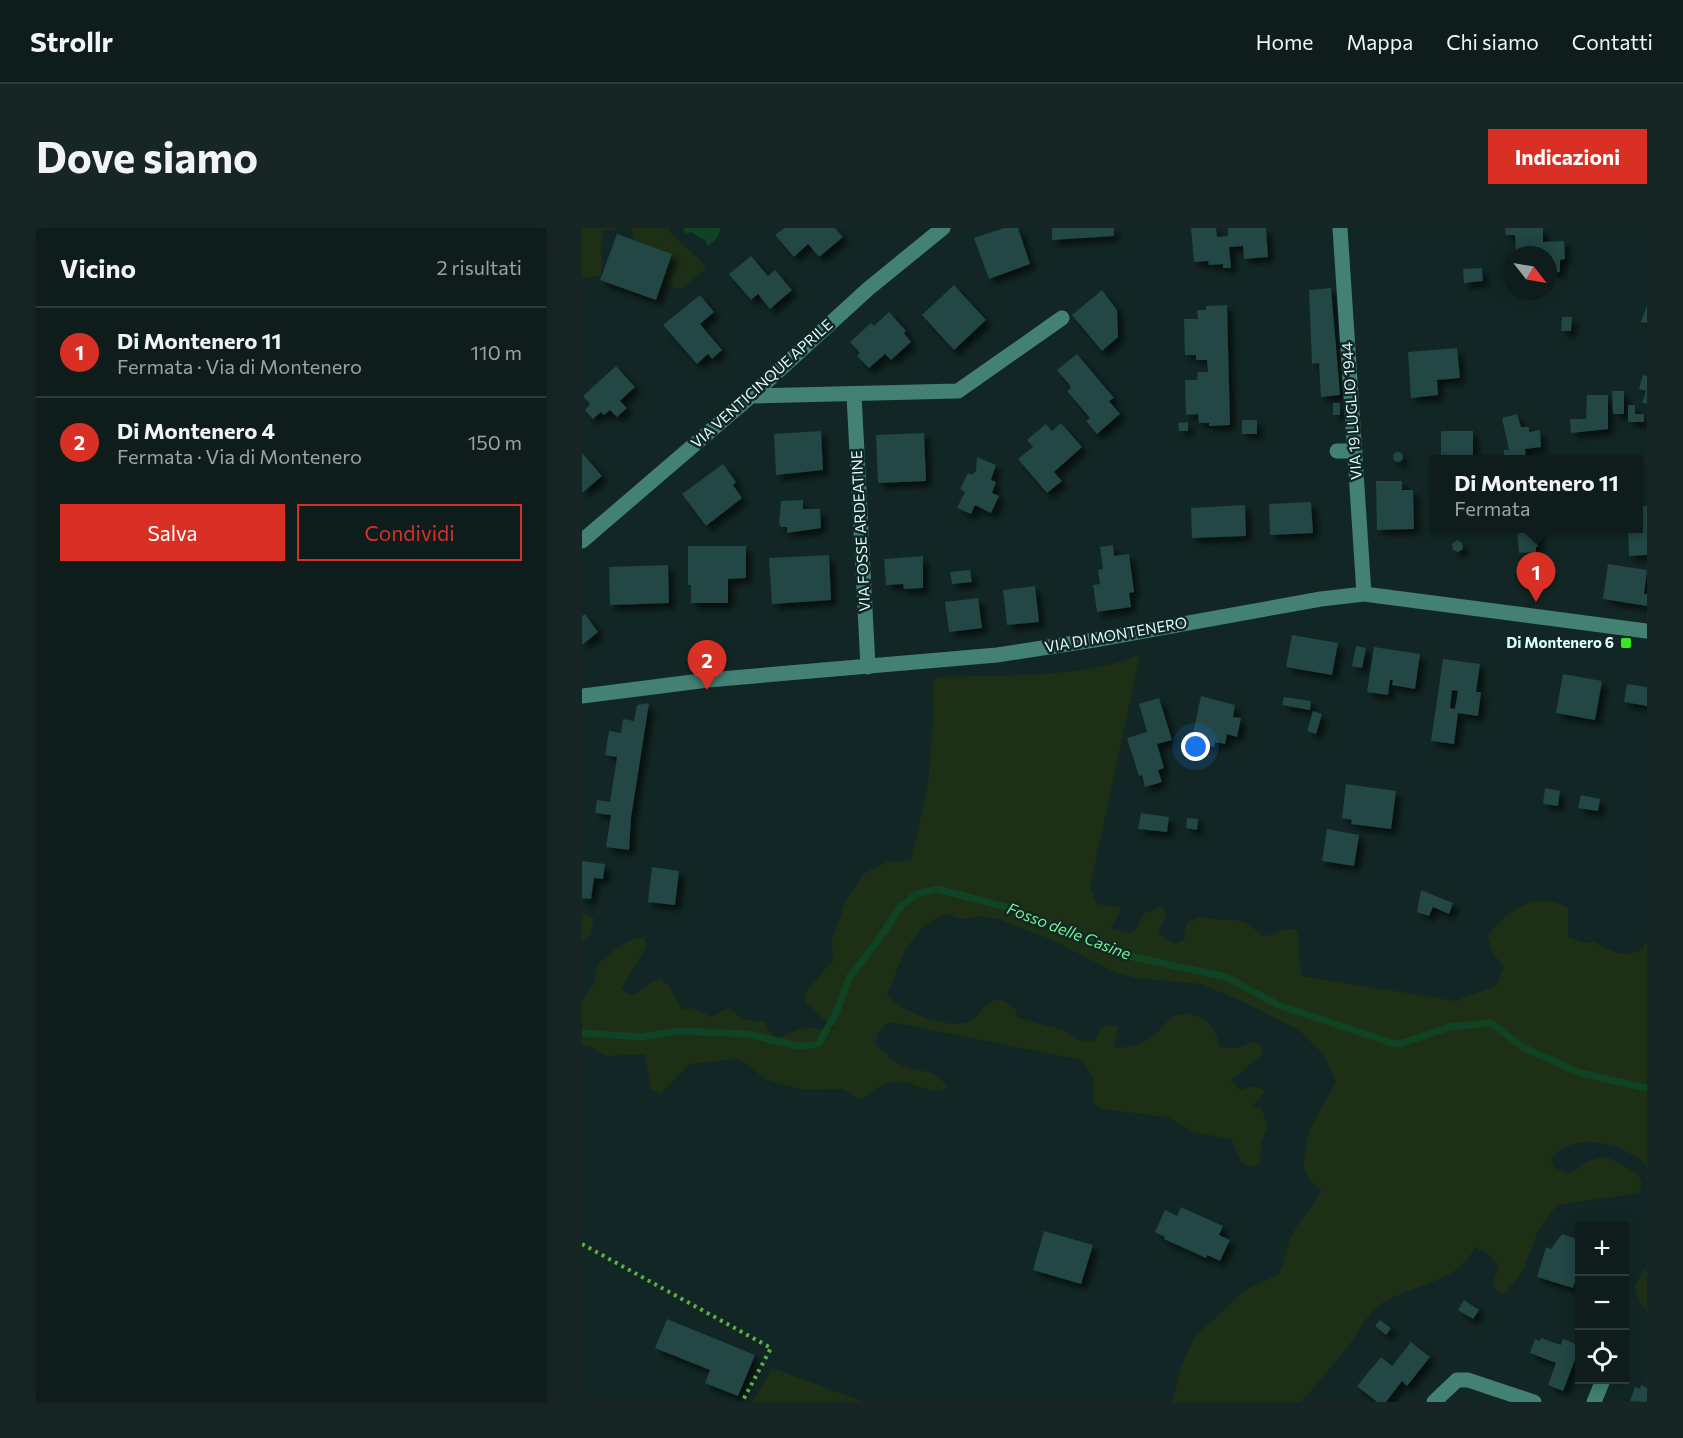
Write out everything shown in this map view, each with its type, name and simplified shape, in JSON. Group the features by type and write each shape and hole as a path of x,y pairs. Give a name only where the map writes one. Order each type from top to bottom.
{"street":[{"name":"VIA VENTICINQUE APRILE","path":"582,541 751,396 868,289 943,228"},
{"name":"VIA 19 LUGLIO 1944","path":"1340,228 1347,409 1355,451 1364,594"},
{"path":"751,396 854,395 958,390 1062,318"},
{"name":"VIA FOSSE ARDEATINE","path":"854,395 868,667"},
{"path":"1337,451 1355,451"},
{"name":"VIA DI MONTENERO","path":"582,696 708,680 997,655 1321,599 1364,594 1578,620 1647,631"},
{"path":"1434,1402 1457,1380 1468,1380 1534,1402"},
{"path":"1594,1402 1601,1384"}],"path":[{"path":"582,1244 771,1348 742,1402"}],"shaded area":[{"path":"582,228 621,228 602,231 601,276 582,278"},
{"path":"632,228 670,228 669,231 707,267 680,290 657,278 636,258"},
{"path":"683,228 720,228 719,234 707,246 706,241 691,232 686,234"},
{"path":"1140,654 1090,887 1096,904 1122,908 1110,928 1128,933 1136,929 1145,913 1163,906 1166,915 1158,933 1174,944 1184,940 1187,923 1203,916 1246,923 1262,936 1287,929 1296,929 1302,976 1455,1001 1496,986 1504,967 1493,953 1487,936 1513,911 1533,902 1556,903 1568,908 1568,937 1585,943 1594,941 1615,952 1629,954 1642,948 1647,941 1647,1165 1637,1157 1612,1146 1586,1142 1573,1144 1561,1150 1551,1159 1554,1168 1570,1173 1586,1162 1605,1156 1638,1174 1642,1184 1638,1193 1557,1205 1538,1231 1523,1271 1504,1294 1496,1291 1493,1282 1499,1266 1486,1252 1475,1247 1457,1269 1379,1305 1301,1402 1172,1402 1182,1364 1195,1337 1245,1290 1279,1274 1291,1237 1315,1202 1321,1189 1312,1183 1303,1167 1309,1130 1336,1082 1324,1055 1299,1030 1248,1004 1202,984 1135,978 1117,973 1050,939 999,919 980,916 960,919 951,915 941,916 924,925 905,950 887,995 913,1013 949,1023 969,1021 989,1003 999,1000 1015,1009 1018,1018 1063,1030 1079,1040 1094,1042 1100,1029 1109,1024 1118,1028 1113,1047 1117,1048 1144,1042 1156,1034 1170,1019 1186,1014 1200,1017 1212,1027 1219,1047 1237,1048 1255,1042 1262,1045 1262,1055 1231,1080 1240,1090 1253,1086 1265,1091 1252,1107 1261,1108 1268,1125 1261,1143 1260,1163 1251,1167 1242,1163 1231,1139 1193,1132 1167,1117 1103,1109 1093,1103 1093,1076 1081,1060 901,1024 889,1022 877,1034 875,1044 897,1063 931,1073 947,1087 933,1090 892,1082 879,1087 859,1100 843,1089 803,1090 765,1079 746,1063 736,1059 689,1064 661,1093 651,1090 645,1054 606,1056 590,1046 582,1045 582,1001 594,982 598,964 625,943 644,938 647,946 621,989 629,995 660,979 669,986 683,1010 693,1008 711,1017 729,1008 742,1019 765,1022 769,1031 778,1037 807,1028 835,1029 806,1003 804,994 834,959 831,941 847,898 863,874 887,862 911,860 928,785 934,709 932,685 936,677 1069,672 1119,662"},
{"path":"582,913 594,918 590,935 582,941"},
{"path":"1647,1269 1647,1309 1640,1304 1635,1287 1643,1270"},
{"path":"772,1368 864,1402 753,1402"}],"building":[{"path":"784,228 835,228 843,237 819,257 808,244 794,257 775,235"},
{"path":"1004,228 1018,228 1030,264 989,279 974,238"},
{"path":"1052,228 1114,228 1114,236 1052,240"},
{"path":"1191,228 1216,228 1217,237 1228,236 1228,228 1266,228 1268,257 1244,259 1243,246 1229,247 1231,268 1223,268 1223,264 1209,265 1208,261 1194,262"},
{"path":"1505,228 1543,228 1543,242 1564,241 1565,259 1560,260 1560,272 1557,272 1557,246 1516,246 1515,235 1506,235"},
{"path":"617,234 672,254 656,300 600,280"},
{"path":"751,256 768,276 775,270 792,290 770,309 758,294 751,300 729,274"},
{"path":"1482,268 1483,281 1464,283 1463,269"},
{"path":"954,285 986,320 954,350 922,315"},
{"path":"1331,288 1340,395 1321,397 1319,363 1312,364 1309,290"},
{"path":"1102,290 1117,310 1118,337 1102,351 1072,315"},
{"path":"700,295 714,312 700,324 722,350 712,359 708,354 697,364 663,325"},
{"path":"1227,305 1230,425 1209,426 1209,423 1199,423 1198,414 1186,415 1185,380 1197,380 1198,372 1208,372 1207,360 1196,360 1196,355 1185,355 1184,319 1198,319 1197,310 1206,310 1206,306"},
{"path":"1647,305 1647,323 1641,322"},
{"path":"889,312 906,331 904,333 911,342 891,360 885,354 869,368 857,356 860,353 850,342 871,323 874,326"},
{"path":"1562,317 1572,317 1571,331 1561,331"},
{"path":"1457,348 1460,378 1437,380 1438,395 1411,398 1408,352"},
{"path":"1077,354 1114,398 1109,401 1120,414 1097,434 1086,421 1090,418 1067,391 1071,388 1069,384 1057,370"},
{"path":"616,366 635,387 620,401 627,408 617,417 610,410 604,415 601,412 593,419 585,410 590,404 583,396"},
{"path":"1643,375 1647,376 1647,404 1642,403 1646,391 1639,389"},
{"path":"1612,391 1624,391 1624,414 1613,414"},
{"path":"1587,395 1608,395 1608,429 1571,433 1570,419 1586,419"},
{"path":"1333,403 1340,403 1340,415 1333,415"},
{"path":"1628,405 1635,405 1635,414 1644,414 1644,422 1628,422"},
{"path":"1517,414 1521,427 1529,427 1529,432 1540,430 1541,447 1525,449 1526,455 1504,455 1504,450 1509,450 1502,418"},
{"path":"1242,420 1257,420 1257,434 1242,434"},
{"path":"1188,422 1188,431 1179,431 1178,423"},
{"path":"1061,423 1082,447 1054,472 1062,481 1047,493 1018,459 1033,447 1027,440 1046,424 1052,431"},
{"path":"821,431 823,470 776,475 774,434"},
{"path":"1441,431 1473,431 1473,455 1441,455"},
{"path":"924,433 926,481 878,483 876,435"},
{"path":"1398,452 1403,457 1398,462 1393,457"},
{"path":"582,453 602,476 582,493"},
{"path":"977,457 996,465 991,480 996,482 992,493 999,496 991,513 975,505 971,514 957,508 965,492 960,489 968,473 972,475 976,471"},
{"path":"723,464 736,482 733,485 742,498 706,526 682,494"},
{"path":"1376,481 1402,481 1402,490 1413,490 1414,529 1377,530"},
{"path":"803,500 803,509 820,509 821,528 787,533 787,527 781,527 779,523 781,501"},
{"path":"1311,502 1313,533 1270,535 1269,504"},
{"path":"1245,505 1246,536 1192,538 1191,508"},
{"path":"1643,506 1647,506 1647,555 1629,556 1628,533 1643,533"},
{"path":"1517,533 1537,533 1536,552 1519,553"},
{"path":"1457,540 1462,543 1463,549 1458,552 1453,550 1452,544"},
{"path":"1113,545 1114,556 1129,554 1134,592 1129,593 1131,607 1097,612 1093,585 1100,584 1098,570 1103,569 1100,547"},
{"path":"688,546 746,546 746,578 728,579 728,603 691,603 691,585 688,585"},
{"path":"829,555 831,600 772,604 769,558"},
{"path":"923,556 923,588 904,589 903,584 886,585 884,559"},
{"path":"1608,564 1647,570 1644,594 1647,594 1647,606 1603,599"},
{"path":"668,565 669,603 610,605 609,567"},
{"path":"970,570 972,582 952,584 950,572"},
{"path":"1520,572 1531,572 1531,582 1520,582"},
{"path":"1035,586 1039,622 1007,625 1003,590"},
{"path":"978,598 982,628 949,632 945,602"},
{"path":"585,614 598,632 582,645 582,616"},
{"path":"1292,635 1338,643 1332,675 1286,667"},
{"path":"1356,646 1366,648 1362,668 1352,666"},
{"path":"1374,647 1420,654 1415,689 1392,685 1393,680 1390,680 1388,695 1367,692"},
{"path":"1443,659 1480,664 1476,692 1481,692 1478,716 1458,713 1454,744 1431,741","holes":["1452,690 1458,691 1455,709 1450,708"]},
{"path":"1563,674 1602,681 1595,720 1556,713"},
{"path":"1627,684 1647,687 1647,706 1624,702"},
{"path":"1201,696 1235,705 1233,717 1241,718 1237,737 1227,734 1225,744 1215,742 1214,747 1191,742"},
{"path":"1284,697 1311,701 1310,710 1282,705"},
{"path":"1159,698 1172,740 1157,744 1164,768 1158,770 1162,782 1145,787 1142,775 1139,776 1127,738 1147,732 1139,704"},
{"path":"649,703 631,818 629,850 606,847 611,815 595,813 597,800 610,802 617,757 605,755 609,731 621,733 623,719 634,721 637,705"},
{"path":"1313,711 1322,714 1316,734 1307,731"},
{"path":"1346,784 1396,791 1391,829 1351,824 1352,820 1342,818"},
{"path":"1545,788 1560,791 1558,806 1543,804"},
{"path":"1581,795 1600,799 1598,811 1578,808"},
{"path":"1141,813 1169,817 1167,832 1138,829"},
{"path":"1187,818 1198,819 1197,830 1186,828"},
{"path":"1327,829 1359,835 1354,866 1322,861"},
{"path":"582,861 605,864 603,879 594,878 591,899 582,898"},
{"path":"652,867 679,871 675,905 648,902"},
{"path":"1421,890 1453,903 1449,914 1433,907 1429,916 1417,912"},
{"path":"1181,1207 1223,1226 1219,1235 1230,1240 1220,1261 1207,1255 1206,1258 1164,1239 1165,1237 1155,1232 1165,1210 1177,1216"},
{"path":"1044,1231 1093,1245 1081,1284 1033,1270"},
{"path":"1562,1234 1575,1238 1573,1288 1537,1277 1546,1247 1551,1249"},
{"path":"1464,1300 1479,1310 1473,1319 1458,1310"},
{"path":"667,1319 755,1355 738,1396 705,1383 710,1370 655,1348"},
{"path":"1380,1320 1391,1328 1386,1335 1375,1326"},
{"path":"1541,1338 1561,1345 1563,1339 1575,1344 1575,1360 1563,1391 1548,1385 1556,1363 1530,1353 1535,1339 1540,1341"},
{"path":"1411,1342 1430,1357 1407,1386 1402,1381 1386,1402 1377,1402 1357,1386 1381,1357 1392,1366"},
{"path":"1641,1385 1647,1388 1647,1402 1630,1401 1635,1387 1640,1389"}],"waterway":[{"name":"Fosso delle Casine","path":"582,1033 641,1037 680,1031 747,1034 798,1046 819,1043 837,1011 850,976 877,942 901,906 917,894 937,889 1018,910 1120,954 1226,977 1278,1005 1392,1043 1399,1044 1450,1027 1491,1023 1524,1048 1580,1073 1647,1088"}],"place":[{"name":"Di Montenero 11","path":"1536,602"},
{"name":"Di Montenero 6","path":"1626,643"},
{"name":"Di Montenero 4","path":"707,690"}]}
